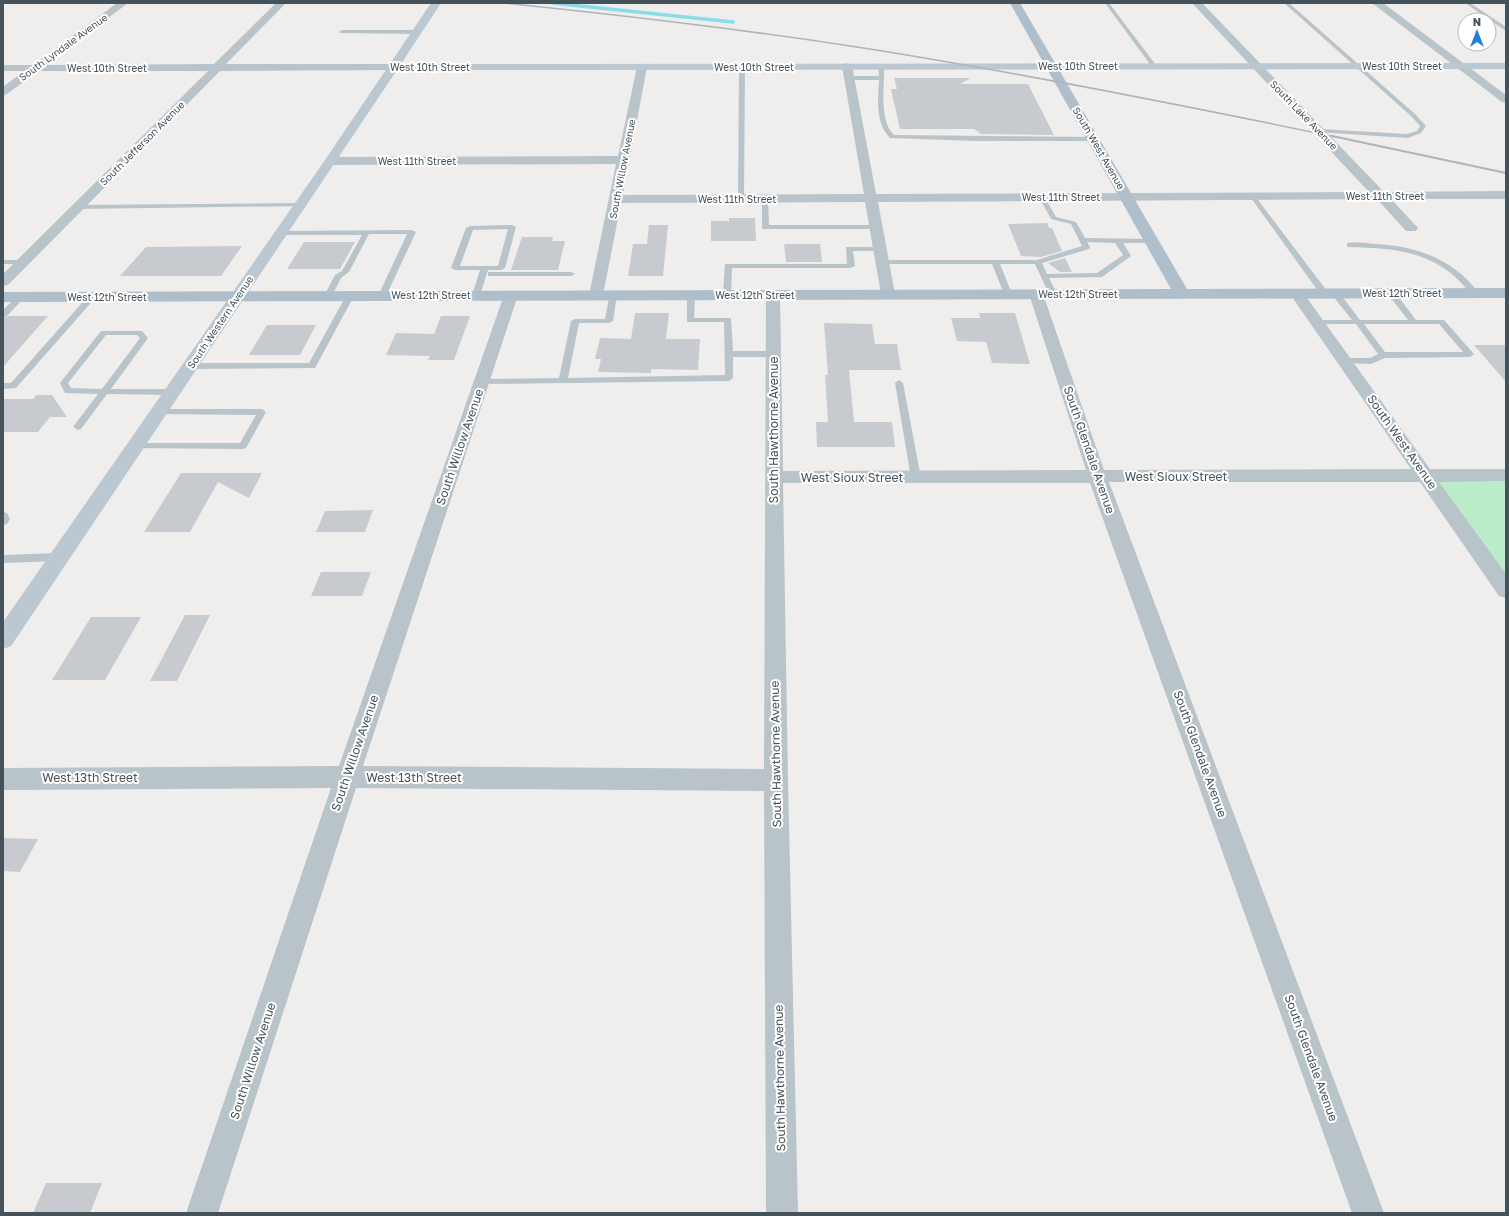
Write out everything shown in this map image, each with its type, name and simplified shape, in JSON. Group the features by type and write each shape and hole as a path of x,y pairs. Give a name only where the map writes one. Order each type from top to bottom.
{"main road":[{"name":"South West Avenue","path":"1015,3 1181,293"},
{"name":"West 12th Street","path":"3,297 1008,294 1045,288 1181,293 1506,293"}],"street":[{"name":"South Lyndale Avenue","path":"3,92 123,3"},
{"name":"South Jefferson Avenue","path":"3,282 281,3"},
{"name":"South Western Avenue","path":"3,640 237,296 331,161 436,3"},
{"name":"South Lake Avenue","path":"1196,3 1411,228"},
{"path":"1377,3 1506,100"},
{"name":"West 10th Street","path":"3,68 742,66 848,72 881,66 1506,66"},
{"name":"South Willow Avenue","path":"596,295 642,67"},
{"path":"848,72 888,294"},
{"name":"West 11th Street","path":"331,161 623,160"},
{"name":"West 11th Street","path":"616,200 1506,195"},
{"name":"South Glendale Avenue","path":"1045,288 1098,478 1368,1213"},
{"name":"South Hawthorne Avenue","path":"773,294 776,780 782,1213"},
{"name":"South West Avenue","path":"1297,294 1506,590"},
{"name":"South Willow Avenue","path":"202,1213 347,777 511,295"},
{"name":"West Sioux Street","path":"774,477 1098,478 1506,475"},
{"name":"West 13th Street","path":"3,779 347,777 776,780"}],"lane":[{"path":"1107,3 1154,66"},
{"path":"1286,3 1413,115 1423,126 1419,132 1408,136 1319,131"},
{"path":"1467,3 1506,28"},
{"path":"342,32 417,32"},
{"path":"741,199 742,66"},
{"path":"881,66 881,108 886,130 892,137 1094,139"},
{"path":"848,72 882,78"},
{"path":"1253,197 1330,293 1358,322 1383,355"},
{"path":"882,262 1038,262 1088,249 1074,224 1052,218 1042,198"},
{"path":"765,199 765,226 876,227"},
{"path":"78,207 300,206"},
{"path":"484,271 501,268 512,227 470,228 455,268 484,271 571,274"},
{"path":"328,296 338,277 345,272 366,232"},
{"path":"281,233 412,232 382,296"},
{"path":"1082,240 1151,241"},
{"path":"1038,262 1045,288 1089,275 1099,274 1126,256 1118,241"},
{"path":"1350,245 1393,246 1416,251 1443,263 1454,271 1475,293"},
{"path":"727,295 728,266 851,266 849,249 880,249"},
{"path":"1105,261 1112,266"},
{"path":"3,262 23,262"},
{"path":"995,262 1008,294"},
{"path":"1080,268 1089,275"},
{"path":"476,295 484,271"},
{"path":"1391,293 1414,322"},
{"path":"562,380 576,321 609,321 613,295"},
{"path":"482,382 729,378 728,320 690,320 691,295"},
{"path":"190,366 312,366 350,296"},
{"path":"3,315 21,297"},
{"path":"3,386 13,386 92,297"},
{"path":"1317,322 1441,322 1470,354 1383,355 1371,360 1345,361"},
{"path":"78,427 105,391 144,338 139,333 104,333 64,383 68,391 105,391 172,392"},
{"path":"729,354 773,354"},
{"path":"899,383 916,478"},
{"path":"135,446 243,446 262,412 158,412"},
{"path":"3,516 5,519 3,521"},
{"path":"3,558 59,557"}],"green space":[{"path":"1425,475 1506,475 1506,590"}],"building":[{"path":"894,78 971,78 960,84 1028,84 1054,135 981,134 974,129 900,129 891,89 897,89"},
{"path":"729,218 755,218 756,241 711,241 711,221 729,221"},
{"path":"1047,223 1049,228 1052,228 1062,251 1041,257 1021,256 1008,224"},
{"path":"649,225 668,225 663,276 628,276 633,244 647,244"},
{"path":"522,237 553,237 552,241 565,241 558,270 511,270"},
{"path":"304,242 355,242 340,269 287,269"},
{"path":"784,244 820,244 822,262 786,262"},
{"path":"242,246 221,276 120,276 146,247"},
{"path":"1065,258 1072,272 1060,272 1048,263"},
{"path":"635,313 669,313 666,339 700,339 698,370 651,369 651,373 598,372 601,359 595,359 600,338 631,339"},
{"path":"979,313 1015,313 1030,364 992,363 986,342 957,341 951,318 980,318"},
{"path":"9,316 48,316 3,367 3,318"},
{"path":"441,316 470,316 454,360 428,360 430,356 386,355 396,333 434,334"},
{"path":"824,323 872,324 875,344 897,344 901,370 849,370 854,422 892,422 895,447 817,447 816,422 828,422 825,375 828,375"},
{"path":"267,325 316,325 300,355 249,355"},
{"path":"1474,345 1506,345 1506,382"},
{"path":"36,395 52,395 67,417 50,417 38,432 3,432 3,399 33,399"},
{"path":"181,473 262,473 249,498 218,482 190,532 144,532"},
{"path":"373,510 365,532 316,532 325,511"},
{"path":"321,572 371,572 362,596 311,596"},
{"path":"185,615 210,615 177,681 150,681"},
{"path":"91,617 141,617 105,680 52,680"},
{"path":"3,838 38,839 20,872 3,871"},
{"path":"46,1183 102,1183 90,1213 33,1213"}],"waterway":[{"path":"552,3 733,22"}],"railway":[{"path":"503,3 592,12 768,34 857,47 1097,89 1336,137"},
{"path":"1332,136 1506,173"}]}
